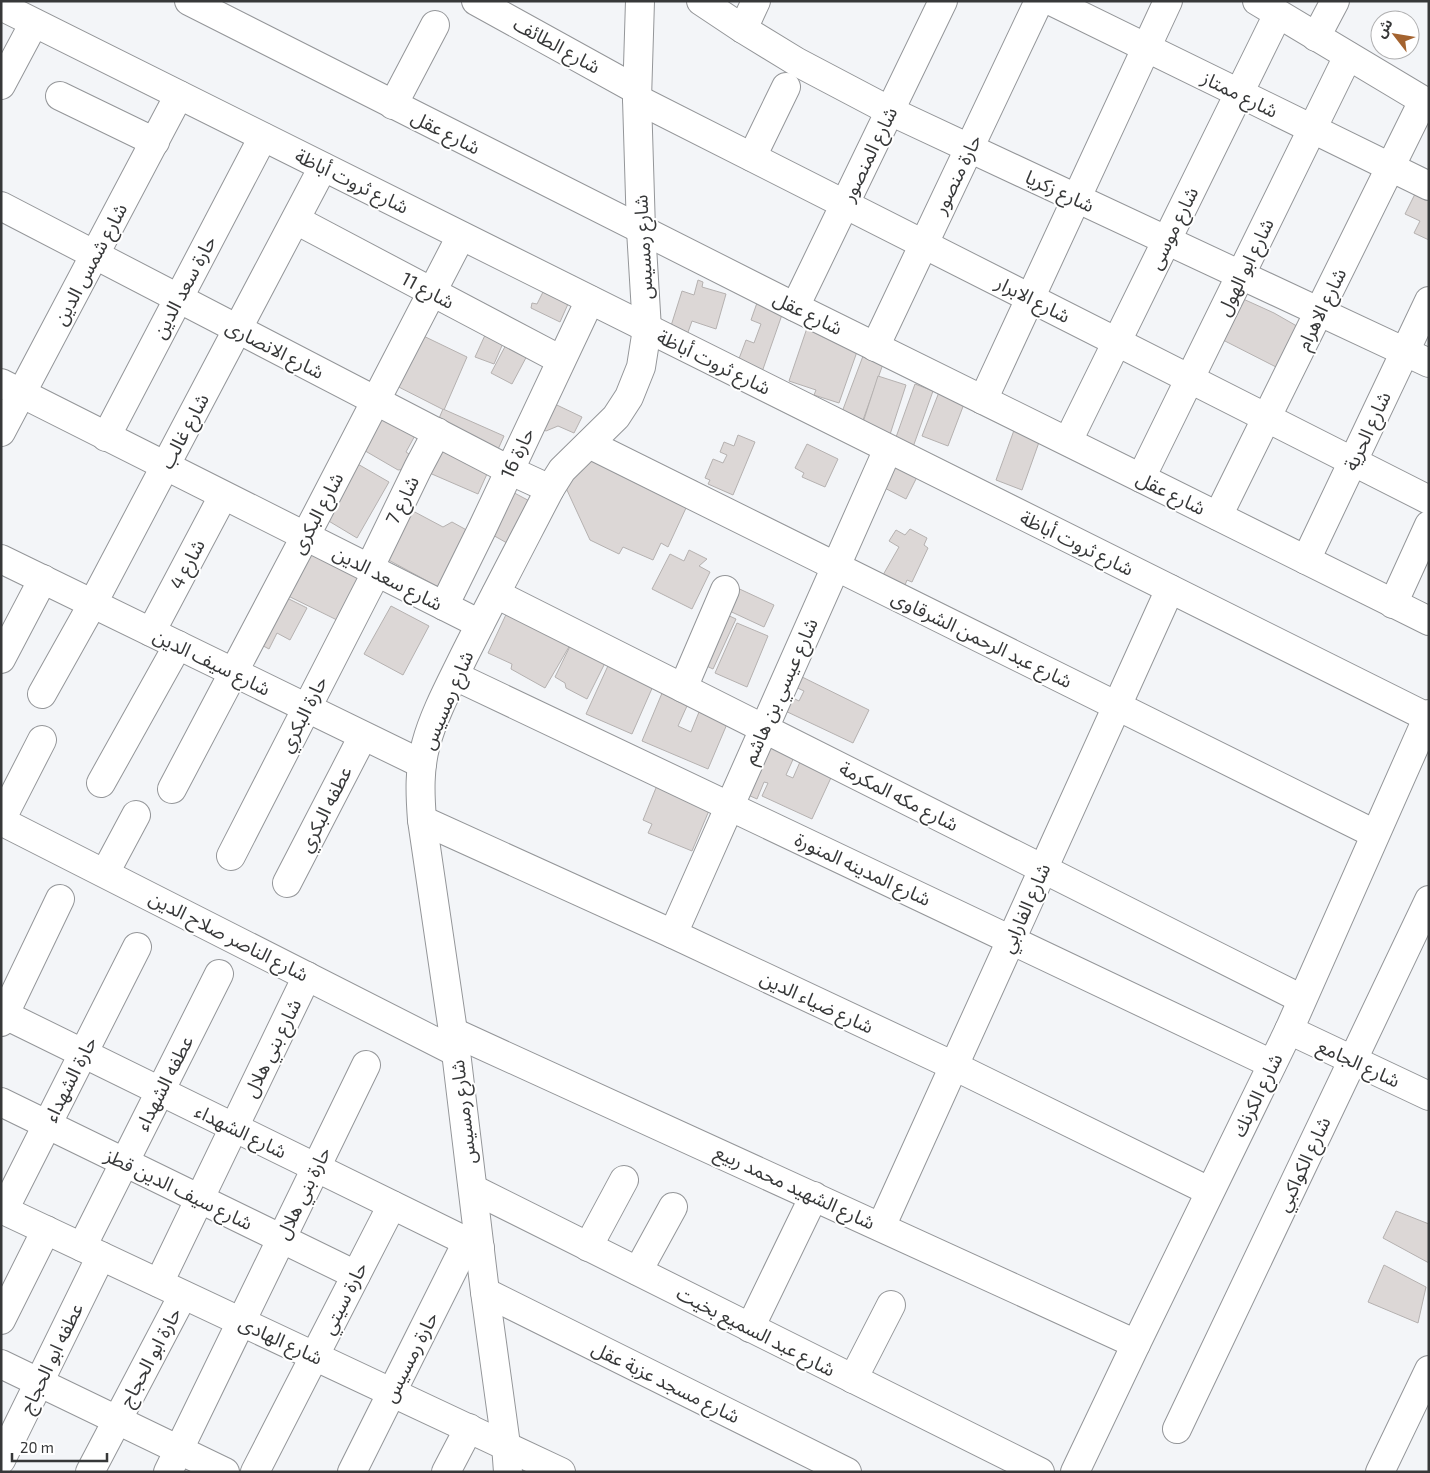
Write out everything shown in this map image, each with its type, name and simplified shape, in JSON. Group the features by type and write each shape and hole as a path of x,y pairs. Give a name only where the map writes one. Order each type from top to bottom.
{"street":[{"name":"شارع عقل","path":"189,1 641,230 1429,621"},
{"name":"شارع الطائف","path":"476,1 637,94"},
{"name":"شارع رمسيس","path":"508,1472 485,1292 474,1245 473,1189 422,820 420,792 422,764 426,743 455,676 550,489 562,470 616,417 629,396 641,367 646,329 637,94 640,1"},
{"name":"شارع زكريا","path":"701,1 797,62 890,111 1429,364"},
{"path":"743,29 756,1"},
{"name":"شارع المنصور","path":"795,307 943,1"},
{"name":"حارة منصور","path":"875,346 1040,1"},
{"name":"شارع ممتاز","path":"1051,1 1429,186"},
{"path":"983,400 1168,1"},
{"path":"1316,37 1335,1"},
{"name":"شارع ثروت أباظة","path":"1,6 646,329 1428,715"},
{"path":"1267,8 1426,102"},
{"name":"شارع موسى","path":"1068,441 1239,93 1267,8"},
{"path":"1,85 34,23"},
{"path":"393,105 435,25"},
{"name":"شارع ابو الهول","path":"1141,478 1348,56"},
{"path":"752,157 786,87"},
{"name":"شارع الابرار","path":"637,94 752,157 1429,500"},
{"name":"شارع شمس الدين","path":"1,432 12,389 95,255 180,95"},
{"path":"60,96 154,142"},
{"name":"شارع الاهرام","path":"1218,516 1390,168 1426,102"},
{"name":"حارة سعد الدين","path":"106,437 263,137"},
{"name":"شارع غالب","path":"42,694 93,603 323,167"},
{"name":"شارع الانصارى","path":"1,206 509,470 550,489"},
{"name":"شارع 11","path":"296,220 561,360"},
{"name":"شارع البكرى","path":"172,789 461,236"},
{"name":"حارة 16","path":"444,606 590,300"},
{"name":"شارع الحرية","path":"1306,560 1429,301"},
{"name":"شارع سعد الدين","path":"12,389 480,624"},
{"name":"شارع 7","path":"373,571 418,468 437,432"},
{"name":"شارع عبد الرحمن الشرقاوى","path":"590,444 1375,834"},
{"name":"شارع عيسي بن هاشم","path":"673,934 888,449"},
{"name":"شارع 4","path":"151,632 223,496"},
{"path":"1393,604 1429,525"},
{"name":"شارع سيف الدين","path":"1,559 422,764"},
{"name":"حارة البكري","path":"231,856 373,571"},
{"path":"1,659 43,579"},
{"name":"شارع الفارابي","path":"881,1227 1170,589"},
{"path":"684,688 725,590"},
{"name":"شارع مكه المكرمة","path":"496,594 1302,999"},
{"path":"101,782 178,645"},
{"name":"شارع المدينه المنورة","path":"455,676 1272,1064"},
{"name":"شارع الكرنك","path":"1075,1472 1209,1191 1289,1030 1428,715"},
{"name":"عطفه البكري","path":"287,883 362,736"},
{"path":"1,821 42,740"},
{"path":"105,873 136,815"},
{"name":"شارع ضياء الدين","path":"422,820 673,934 954,1066 1209,1191"},
{"name":"شارع الناصر صلاح الدين","path":"1,821 306,976 454,1042"},
{"path":"2,1017 60,898"},
{"name":"شارع الكواكبي","path":"1177,1429 1429,900"},
{"name":"حارة الشهداء","path":"3,1209 136,947"},
{"name":"عطفه الشهداء","path":"92,1252 125,1162 219,974"},
{"name":"شارع بني هلال","path":"171,1289 200,1199 306,976"},
{"name":"شارع الشهداء","path":"2,1017 83,1053 474,1245"},
{"name":"شارع الجامع","path":"1289,1030 1429,1096"},
{"name":"شارع الشهيد محمد ربيع","path":"454,1042 814,1196 1136,1344"},
{"name":"حارة بني هلال","path":"174,1461 366,1065"},
{"name":"شارع سيف الدين قطز","path":"1,1102 356,1275"},
{"path":"588,1247 624,1180"},
{"name":"شارع عبد السميع بخيت","path":"473,1189 1040,1472"},
{"path":"750,1328 814,1196"},
{"name":"حارة سيتي","path":"255,1472 392,1205"},
{"path":"638,1272 673,1207"},
{"name":"شارع الهادى","path":"3,1209 561,1472"},
{"path":"1,1320 46,1230"},
{"name":"حارة رمسيس","path":"352,1472 392,1392 474,1245"},
{"name":"عطفه ابو الحجاج","path":"1,1460 39,1382 92,1252"},
{"name":"حارة ابو الحجاج","path":"90,1472 117,1420 171,1289"},
{"name":"شارع مسجد عزبة عقل","path":"485,1292 847,1472"},
{"path":"853,1379 891,1305"},
{"path":"1,1364 117,1420 174,1461 225,1472"},
{"path":"1380,1472 1428,1374"},
{"path":"446,1472 469,1428"}],"building":[{"path":"1415,194 1429,201 1429,240 1414,233 1420,221 1405,214"},
{"path":"698,280 703,282 702,287 726,294 716,329 692,321 687,335 670,329 682,291 694,295"},
{"path":"543,292 568,304 560,322 531,308 532,303 537,304"},
{"path":"1241,298 1274,313 1302,329 1278,368 1223,340"},
{"path":"758,300 784,309 762,372 737,364 746,340 754,343 761,324 751,320"},
{"path":"807,328 859,346 839,403 814,395 816,390 789,381"},
{"path":"411,330 467,357 444,410 385,380"},
{"path":"486,333 504,341 494,364 475,357"},
{"path":"508,341 529,352 512,384 491,373"},
{"path":"863,356 883,364 863,420 842,412"},
{"path":"878,376 906,385 885,450 857,441"},
{"path":"915,384 933,391 913,447 895,440"},
{"path":"941,387 967,396 948,446 922,436"},
{"path":"540,397 582,417 574,433 558,426 546,431 528,422"},
{"path":"378,406 418,430 406,452 418,460 416,468 398,470 355,445"},
{"path":"443,409 504,436 478,494 418,468"},
{"path":"1017,422 1043,431 1022,490 996,480"},
{"path":"738,435 755,442 733,495 708,484 710,480 705,478 713,459 723,463 727,455 720,452 724,442 734,446"},
{"path":"890,443 925,461 906,499 871,481"},
{"path":"807,444 838,459 825,487 802,477 804,473 795,468"},
{"path":"588,447 667,477 670,469 698,482 668,547 661,543 653,560 623,547 619,554 590,540 566,488"},
{"path":"349,459 389,482 357,538 317,514"},
{"path":"505,488 537,505 507,543 482,529"},
{"path":"396,502 443,527 452,522 472,533 442,589 370,550"},
{"path":"910,529 927,538 924,545 928,548 912,582 907,580 905,585 883,575 899,547 889,541 896,530 905,535"},
{"path":"303,542 362,572 337,620 278,591"},
{"path":"689,550 707,559 699,566 710,572 692,609 652,589 670,554 684,561"},
{"path":"718,579 774,605 764,627 708,601"},
{"path":"279,594 307,608 290,640 277,633 269,649 254,641"},
{"path":"391,606 429,626 403,675 364,654"},
{"path":"510,606 570,645 545,688 511,669 512,664 488,653"},
{"path":"710,607 736,619 713,669 687,657"},
{"path":"737,623 768,636 747,687 715,673"},
{"path":"575,636 610,653 587,699 566,688 565,683 555,677"},
{"path":"612,657 657,677 632,734 586,714"},
{"path":"794,673 869,710 853,743 779,708 785,694 799,701 804,691 789,684"},
{"path":"665,686 691,697 678,726 691,732 699,712 727,724 708,769 642,741"},
{"path":"763,740 795,755 786,775 793,778 803,755 835,769 812,819 762,796 768,783 764,782 757,799 739,791"},
{"path":"660,778 713,801 692,851 648,833 652,824 643,820"},
{"path":"1396,1211 1429,1224 1429,1263 1383,1238"},
{"path":"1384,1265 1426,1287 1418,1323 1368,1302"}]}
